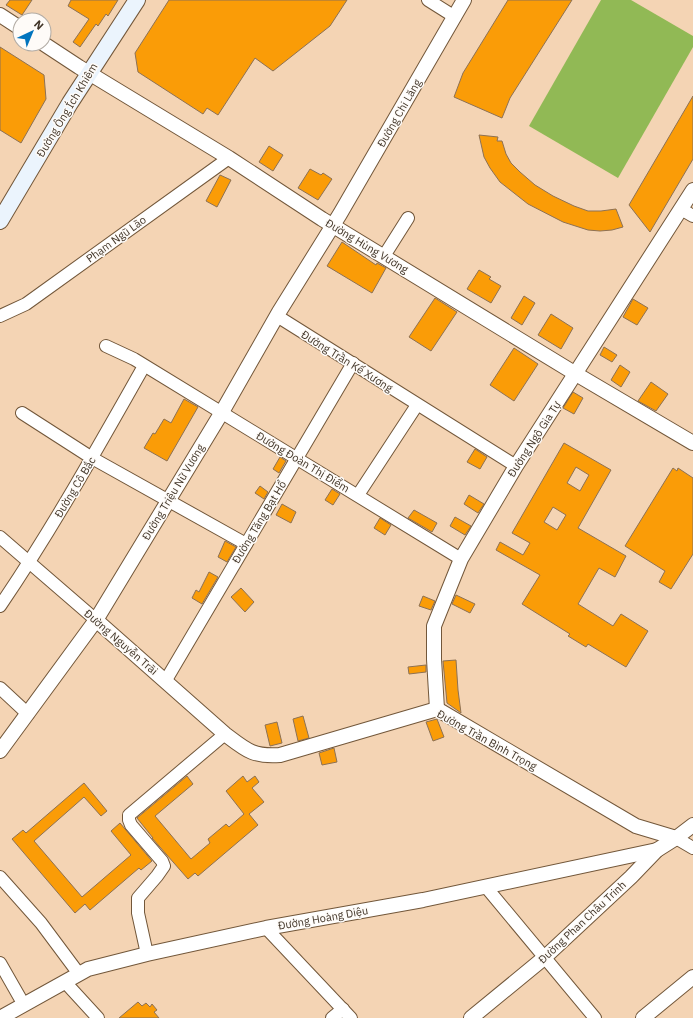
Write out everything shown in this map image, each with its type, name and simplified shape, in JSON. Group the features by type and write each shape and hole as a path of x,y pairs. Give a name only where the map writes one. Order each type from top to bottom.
{"main road":[{"name":"Đường Ông Ích Khiêm","path":"0,221 89,72 137,0"}],"street":[{"path":"428,0 454,17"},
{"name":"Đường Chi Lăng","path":"333,225 464,0"},
{"path":"0,15 12,23"},
{"name":"Đường Hùng Vương","path":"52,49 229,158 333,225 576,374 693,443"},
{"name":"Phạm Ngũ Lão","path":"0,316 26,304 229,158"},
{"name":"Đường Ngô Gia Tự","path":"437,709 434,626 461,559 516,466 693,190"},
{"path":"681,209 693,216"},
{"path":"384,256 408,218"},
{"name":"Đường Triệu Nữ Vương","path":"0,751 96,620 222,412 277,316 333,225"},
{"name":"Đường Trần Kế Xương","path":"277,316 516,466"},
{"name":"Đường Đoàn Thị Điểm","path":"106,346 134,359 297,457 461,559"},
{"name":"Đường Tăng Bạt Hổ","path":"166,680 353,363"},
{"name":"Đường Cô Bắc","path":"0,606 29,563 92,458 144,366"},
{"path":"358,495 417,405"},
{"path":"22,413 92,458 246,544"},
{"name":"Đường Nguyễn Trãi","path":"0,537 166,680 225,734 242,747"},
{"path":"0,688 28,714"},
{"name":"Đường Trần Bình Trọng","path":"242,747 254,754 266,756 280,755 437,709 636,826 676,838"},
{"path":"147,954 138,913 138,898 164,866 162,861 131,825 129,815 225,734"},
{"name":"Đường Phan Châu Trinh","path":"471,1018 544,958 631,877 657,850 693,825"},
{"path":"676,838 693,848"},
{"name":"Đường Hoàng Diệu","path":"0,1018 88,968 266,928 416,902 657,850"},
{"path":"622,858 628,867 631,877"},
{"path":"0,877 41,923 79,974"},
{"path":"486,887 595,1018"},
{"path":"266,928 347,1014 332,1018"},
{"path":"0,963 24,1005"},
{"path":"643,1018 693,977"},
{"path":"65,982 98,1018"}],"green space":[{"path":"601,0 631,0 693,36 693,47 618,178 529,126"}],"building":[{"path":"10,0 32,0 24,12 17,12 6,5"},
{"path":"71,0 118,0 108,16 106,14 98,26 96,24 80,47 73,42 89,19 68,6"},
{"path":"169,0 347,0 330,26 273,71 255,58 218,115 207,108 203,114 138,72 135,53"},
{"path":"508,0 572,0 510,98 502,118 454,97 463,73"},
{"path":"0,47 44,75 46,99 21,143 0,130"},
{"path":"693,96 693,159 650,232 629,205"},
{"path":"479,135 498,137 497,141 502,141 506,154 511,163 535,185 553,196 588,211 616,209 623,227 612,230 588,230 563,222 528,204 500,182 490,168 484,157"},
{"path":"269,146 283,155 273,171 259,162"},
{"path":"310,169 321,175 323,173 332,179 318,200 298,188"},
{"path":"220,175 231,180 217,207 206,201"},
{"path":"342,242 376,265 377,263 386,268 372,293 327,266"},
{"path":"479,270 491,277 489,279 501,286 491,303 467,289"},
{"path":"524,296 535,303 522,325 511,318"},
{"path":"435,298 457,312 431,351 409,337"},
{"path":"633,299 648,308 637,325 623,317"},
{"path":"551,314 573,328 561,349 538,335"},
{"path":"604,347 617,355 612,362 600,355"},
{"path":"514,348 538,364 514,401 490,385"},
{"path":"620,365 630,372 621,387 611,380"},
{"path":"651,382 668,394 656,411 638,401"},
{"path":"573,392 583,398 574,414 563,408"},
{"path":"184,399 198,407 167,461 144,448 164,419 171,423"},
{"path":"564,443 611,470 578,528 626,556 615,577 599,568 578,604 613,626 621,614 648,631 626,667 588,644 586,647 568,636 570,634 522,604 540,575 496,550 500,542 523,555 530,543 512,533","holes":["576,467 589,475 580,491 567,483","553,507 566,515 557,530 544,522"]},
{"path":"475,449 487,457 480,469 467,462"},
{"path":"280,457 286,461 279,473 273,469"},
{"path":"673,468 677,471 678,468 693,478 693,554 671,589 659,582 665,571 625,546"},
{"path":"260,486 268,492 264,499 255,493"},
{"path":"332,489 340,494 333,505 325,500"},
{"path":"469,495 484,504 478,513 464,504"},
{"path":"282,504 296,512 291,523 276,515"},
{"path":"414,510 437,523 432,532 408,518"},
{"path":"455,517 471,526 465,535 450,526"},
{"path":"380,518 391,525 385,535 374,528"},
{"path":"225,541 236,547 227,562 218,557"},
{"path":"209,572 218,577 202,604 192,598 196,590 199,592"},
{"path":"241,588 254,602 245,612 231,597"},
{"path":"456,595 475,604 470,613 452,604"},
{"path":"423,596 435,601 431,610 419,606"},
{"path":"456,660 461,713 447,703 443,661"},
{"path":"426,665 426,672 409,674 408,667"},
{"path":"303,716 309,738 298,741 293,719"},
{"path":"437,719 444,737 433,741 426,722"},
{"path":"277,722 282,743 270,746 265,725"},
{"path":"334,748 337,762 322,765 319,753"},
{"path":"187,776 193,784 155,816 191,859 210,843 208,839 226,824 229,827 244,814 226,791 243,776 247,782 255,776 259,782 252,788 264,802 249,814 258,825 198,876 195,873 188,879 152,838 137,818"},
{"path":"84,783 107,811 101,816 84,797 34,841 82,897 131,855 111,831 120,823 152,861 141,870 139,868 90,910 85,904 75,913 12,839 23,830 26,833"},
{"path":"138,1002 142,1006 146,1003 150,1007 152,1004 157,1010 154,1012 159,1018 119,1018"}]}
